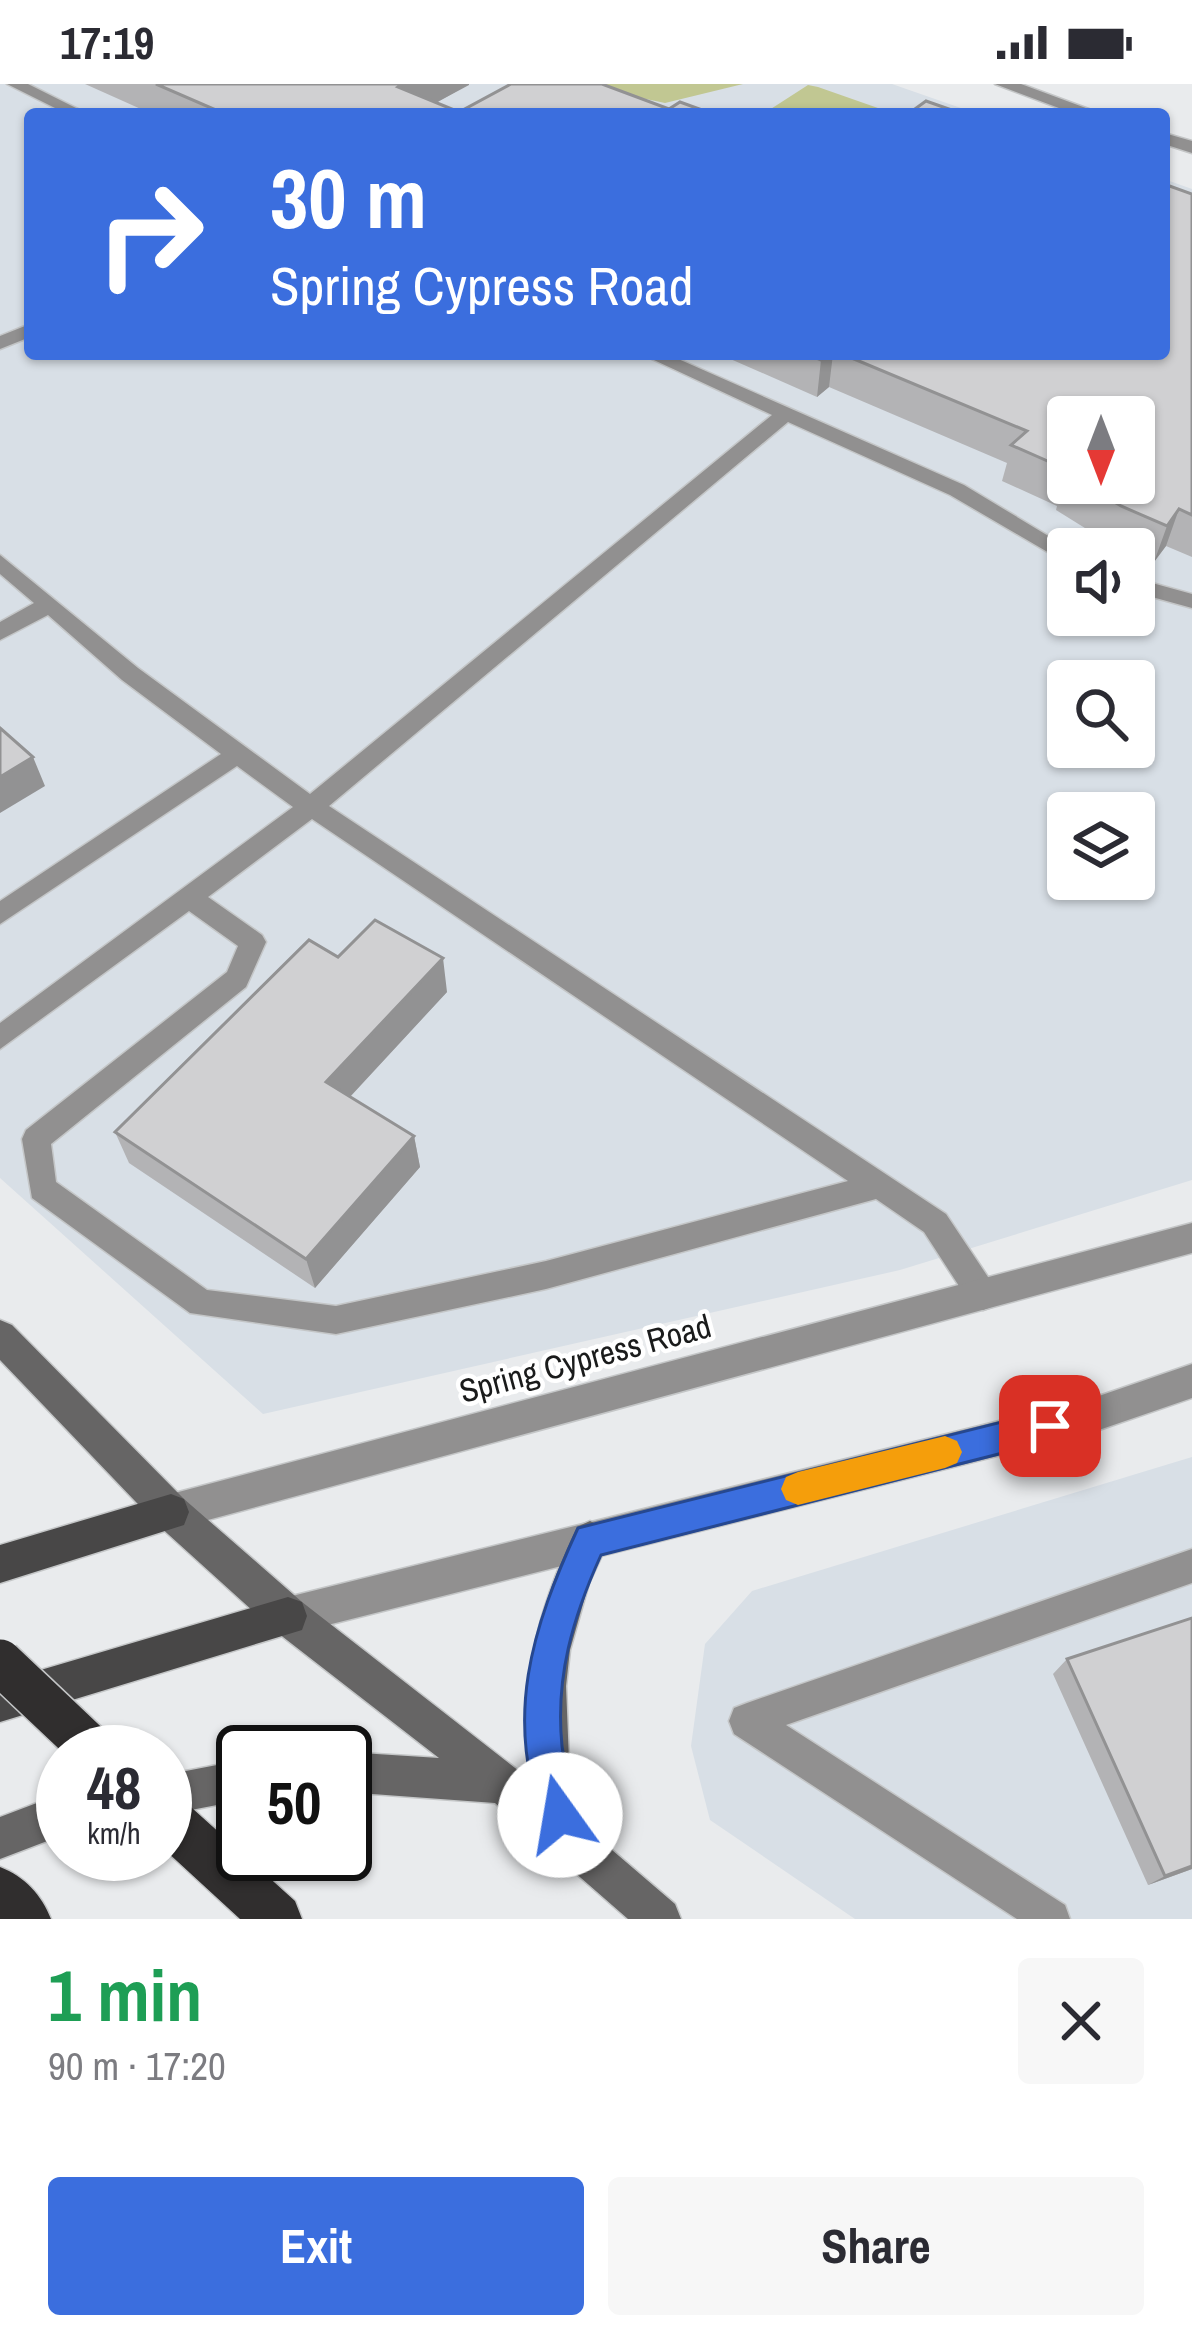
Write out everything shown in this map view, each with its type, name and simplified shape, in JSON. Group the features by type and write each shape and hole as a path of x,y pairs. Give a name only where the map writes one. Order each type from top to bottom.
{"highway":[{"path":"0,1662 66,1725"},
{"path":"192,1841 277,1919"},
{"path":"0,1892 26,1919"}],"main road":[{"path":"0,1336 171,1511 288,1616 503,1783 660,1919"},
{"name":"Spring Cypress Road","path":"0,1564 171,1511"},
{"path":"567,1838 544,1746 542,1701 556,1615 590,1540"},
{"path":"0,1702 288,1616"},
{"path":"372,1774 503,1783"},
{"path":"0,1838 36,1824"}],"street":[{"path":"1004,84 1075,108"},
{"name":"Spring Cypress Road","path":"171,1511 1192,1238"},
{"path":"288,1616 1096,1414 1192,1381"}],"lane":[{"path":"14,84 67,108"},
{"path":"664,360 972,498 1047,544"},
{"path":"0,1038 311,807 786,414"},
{"path":"0,562 47,605 311,807 935,1223 983,1296"},
{"path":"1155,591 1192,601"},
{"path":"0,632 47,605"},
{"path":"0,914 238,754"},
{"path":"189,898 253,942 237,979 36,1139 42,1189 201,1303 336,1320 546,1275 878,1186"},
{"path":"1051,1919 747,1721 1192,1566"}],"shaded area":[{"path":"0,84 892,84 961,108 24,108 24,360 1170,360 1170,181 1192,189 1192,1180 900,1270 263,1414 0,1178"},
{"path":"1192,1457 1192,1919 855,1919 710,1820 691,1746 705,1644 752,1591"}],"green space":[{"path":"575,84 743,84 665,103"},
{"path":"808,85 878,108 772,108"}],"building":[{"path":"156,84 403,84 398,87 449,108 211,108"},
{"path":"511,84 602,84 666,108 466,108"},
{"path":"926,101 946,108 916,108"},
{"path":"1170,186 1192,194 1192,515 1179,509 1167,526 1118,504 1155,504 1155,396 1047,396 1047,461 1011,445 1027,431 856,360 1170,360"},
{"path":"0,728 33,757 0,777"},
{"path":"375,920 443,958 326,1082 414,1136 306,1259 115,1132 309,940 338,957"},
{"path":"1192,1618 1192,1866 1165,1876 1067,1659"}],"slow traffic":[{"path":"798,1489 945,1452"}],"route":[{"path":"560,1815 544,1746 542,1701 556,1615 590,1540 1050,1426"}]}
